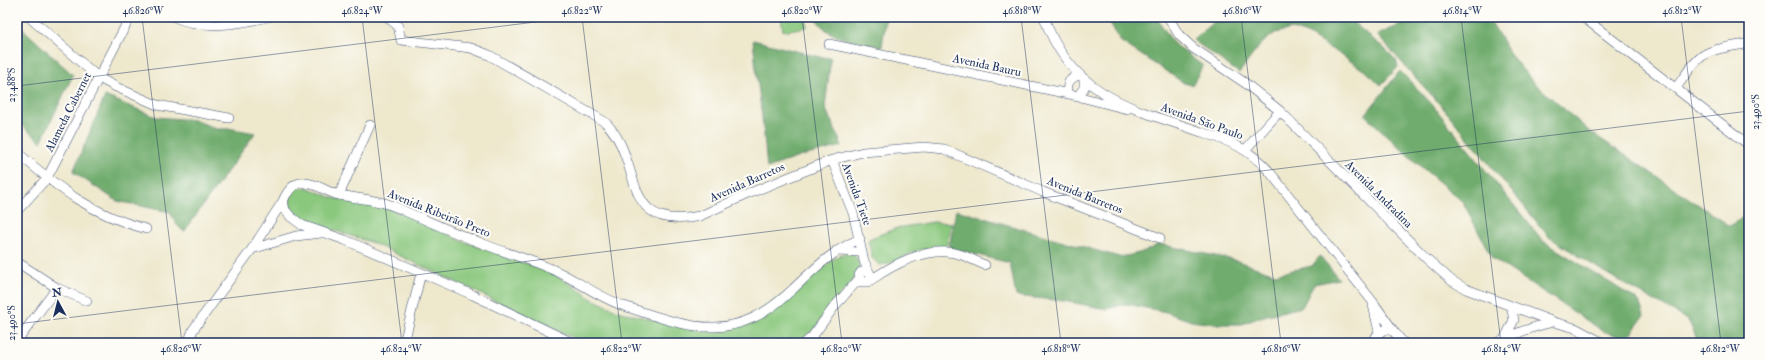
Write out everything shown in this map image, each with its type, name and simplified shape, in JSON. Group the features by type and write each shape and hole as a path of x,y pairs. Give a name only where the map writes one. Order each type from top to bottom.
{"street":[{"path":"29,17 98,78 157,105 229,118"},
{"name":"Alameda Cabernet","path":"17,211 47,178 130,17"},
{"path":"174,17 199,24 219,25 248,22 268,17"},
{"name":"Avenida Barretos","path":"387,17 398,26 400,40 471,48 489,55 605,122 614,131 620,141 638,196 649,210 663,217 683,219 700,216 750,193 832,160 875,151 924,147 944,149 1043,192 1160,238"},
{"path":"679,17 687,17"},
{"name":"Avenida São Paulo","path":"1044,17 1049,32 1070,65 1094,88 1139,112 1228,141 1255,156 1269,171 1373,302 1399,339"},
{"name":"Avenida Andradina","path":"1168,17 1179,35 1192,48 1245,84 1280,111 1422,254 1452,281 1466,289 1554,322 1575,328 1603,343"},
{"path":"1589,19 1749,145"},
{"path":"1676,88 1690,68 1702,56 1717,50 1749,43"},
{"name":"Avenida Bauru","path":"829,44 1073,95 1139,112"},
{"path":"1074,77 1082,77 1084,88 1073,95 1068,86 1069,82 1074,77"},
{"path":"1245,150 1280,111"},
{"path":"339,195 370,125"},
{"path":"17,152 47,178 77,200 120,222 146,229"},
{"name":"Avenida Tiete","path":"832,160 853,214 860,239 865,276"},
{"name":"Avenida Ribeirão Preto","path":"188,343 193,330 252,249 290,188 297,183 304,182 339,195 391,205 477,242 551,268 602,298 666,318 707,328 723,328 744,323 760,314 782,300 835,251 860,239"},
{"path":"283,201 286,210 291,217 302,225 345,240 473,295 573,343"},
{"path":"252,249 296,236 324,233"},
{"path":"835,251 863,256"},
{"path":"809,341 845,294 865,276 884,271 910,258 930,252 946,252 962,255 985,266"},
{"path":"17,262 57,288 88,301"},
{"path":"404,343 421,273"},
{"path":"17,341 57,288"},
{"name":"Avenida São Paulo","path":"1373,302 1379,332"},
{"path":"1500,340 1514,320 1511,306"},
{"path":"1500,340 1554,322"},
{"path":"1371,342 1379,332 1390,329 1399,339"}],"green space":[{"path":"781,17 805,17 807,27 783,31"},
{"path":"815,17 886,17 882,47 854,42 836,36 821,25"},
{"path":"1107,17 1156,17 1173,43 1203,66 1192,85 1184,83 1120,41"},
{"path":"1219,17 1318,17 1349,19 1386,50 1396,60 1398,67 1381,85 1368,73 1346,58 1307,34 1292,29 1275,33 1261,44 1239,73 1193,40"},
{"path":"1419,17 1488,17 1512,57 1533,82 1589,131 1730,226 1749,213 1749,343 1699,343 1688,320 1604,272 1549,237 1445,110 1377,35"},
{"path":"17,20 26,32 73,75 41,142 17,121"},
{"path":"753,40 815,56 831,58 825,107 842,146 802,156 767,168"},
{"path":"1400,71 1430,102 1543,241 1639,301 1644,316 1627,339 1603,331 1492,258 1463,202 1412,159 1365,115"},
{"path":"105,96 156,117 195,120 216,129 233,129 255,133 184,232 177,225 170,212 117,201 73,172"},
{"path":"306,187 333,198 382,206 413,217 462,241 546,270 569,283 592,299 621,312 703,331 721,331 734,327 815,274 842,254 853,254 858,260 859,268 856,276 848,287 830,305 815,328 799,343 584,343 373,243 308,222 295,215 290,206 290,197 296,189"},
{"path":"956,210 1119,257 1140,253 1159,244 1234,260 1275,274 1312,266 1320,256 1339,279 1314,284 1302,307 1267,315 1242,324 1215,324 1191,321 1166,312 1127,304 1107,309 1064,301 1016,296 1010,263 949,248"},
{"path":"933,222 952,223 946,247 920,250 892,262 879,265 872,258 868,240 871,238 897,228"}]}
